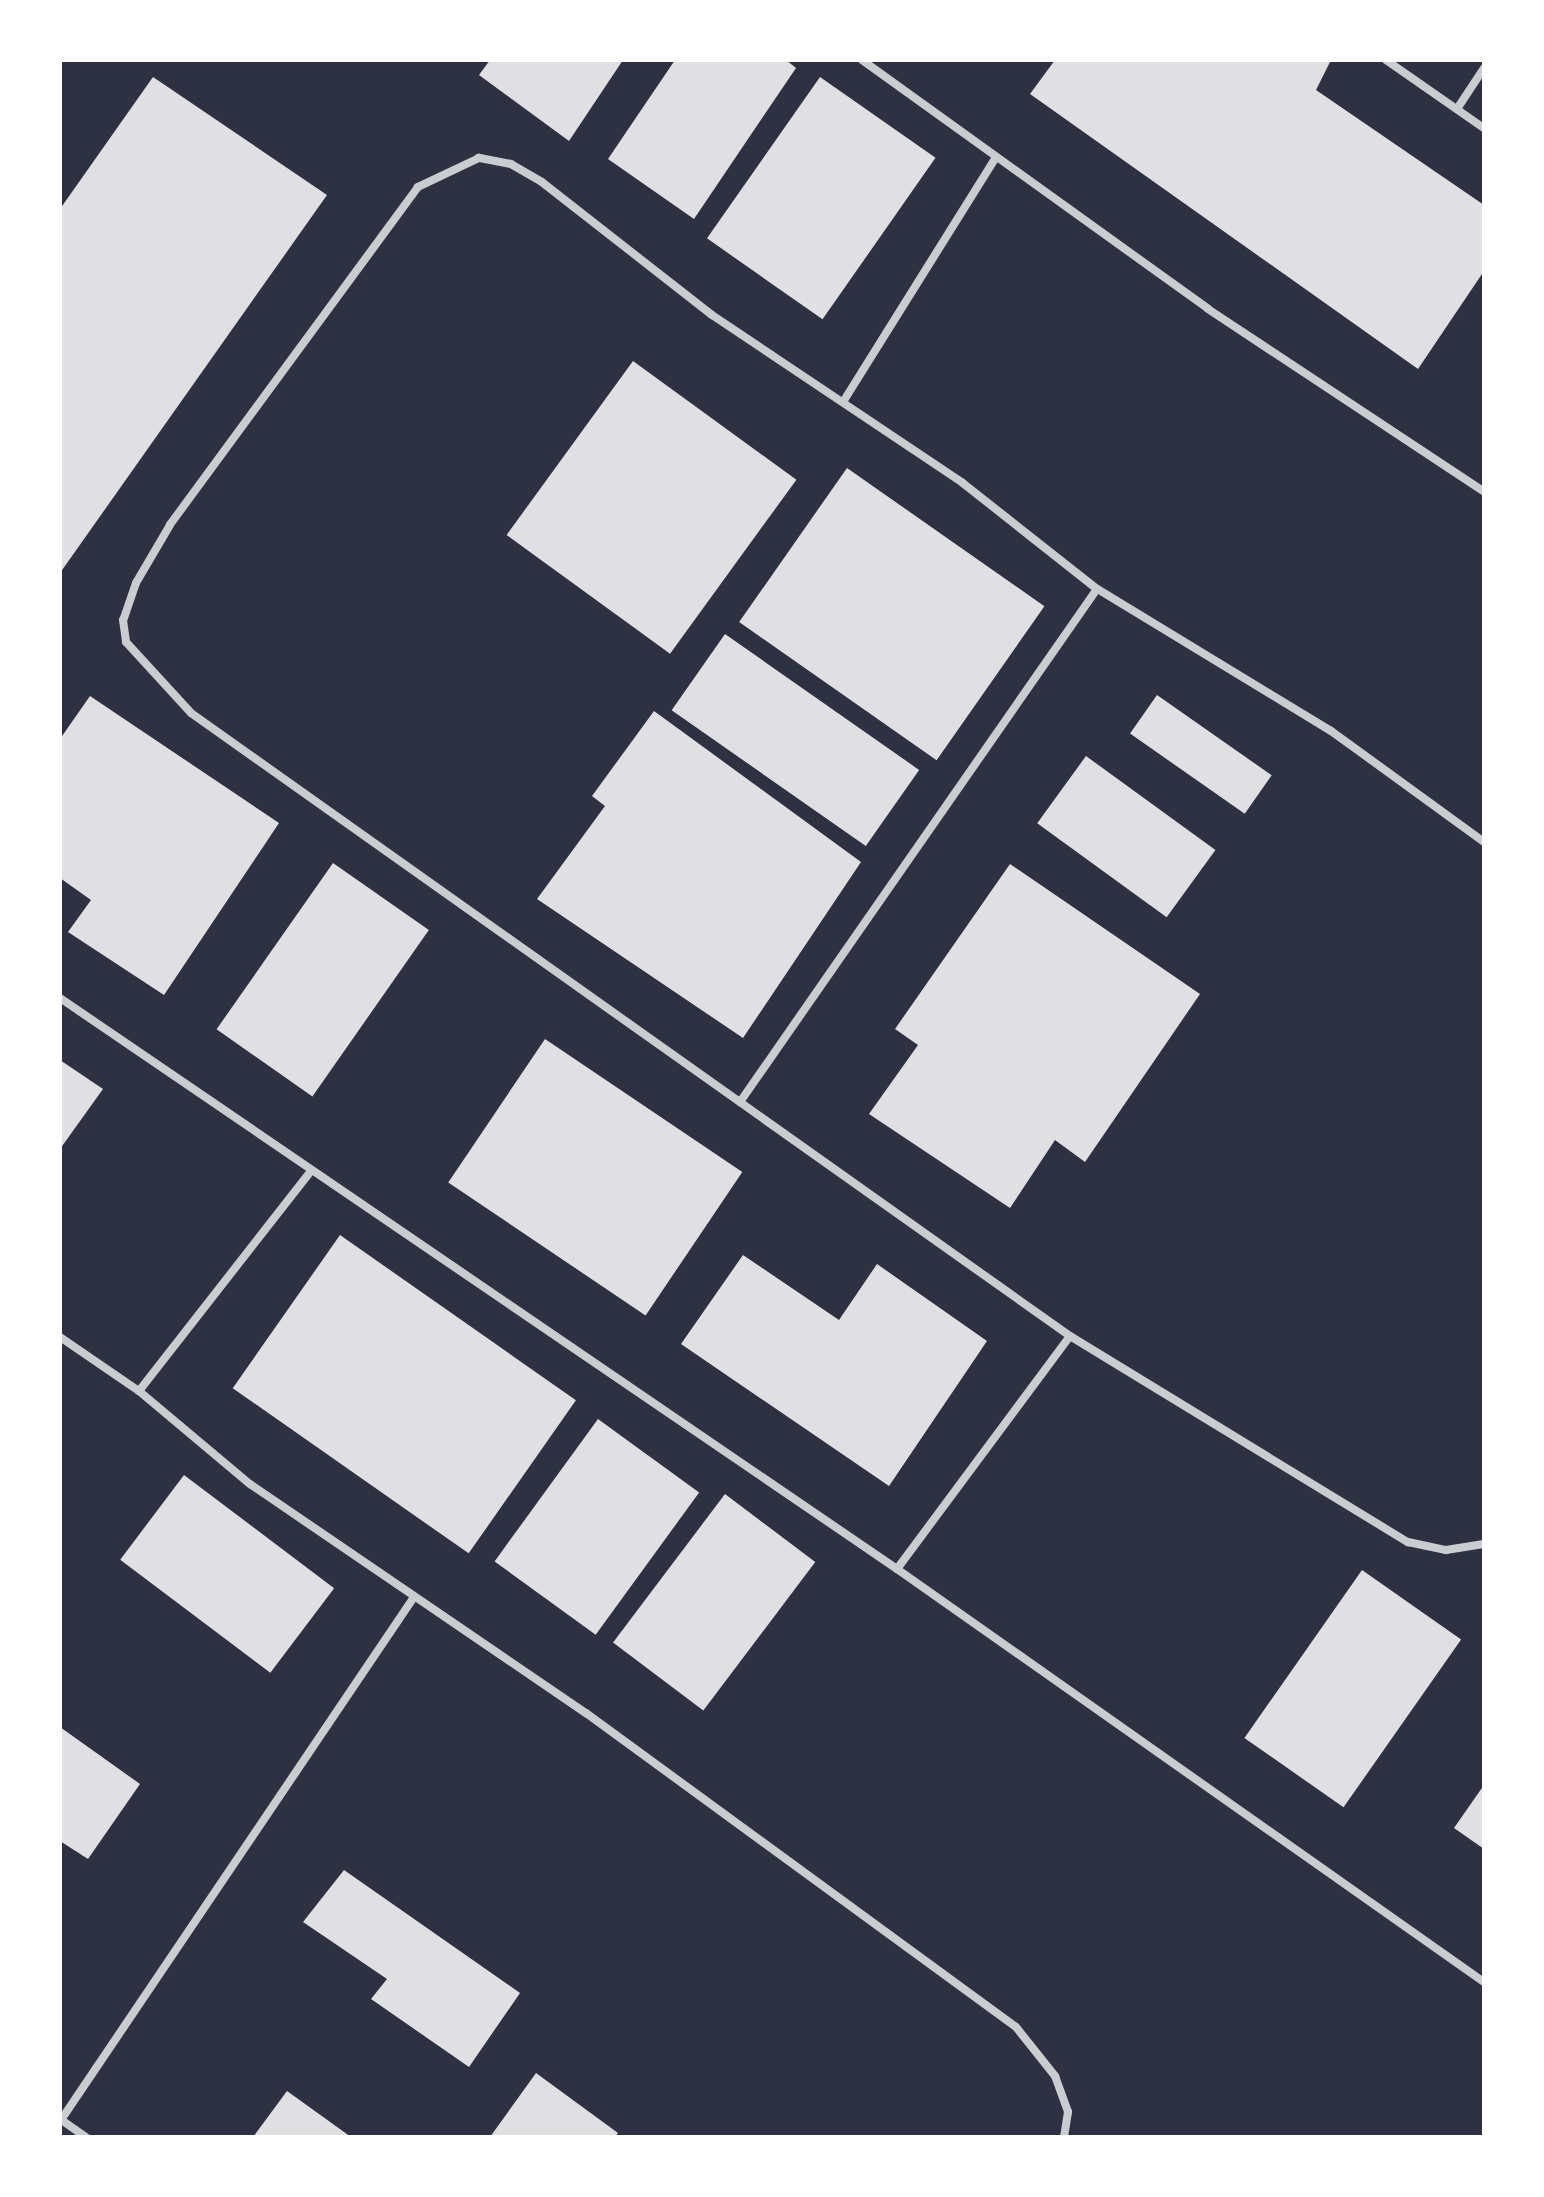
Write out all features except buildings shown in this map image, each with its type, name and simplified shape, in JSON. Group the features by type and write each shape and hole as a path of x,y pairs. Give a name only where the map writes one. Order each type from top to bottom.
{"lane":[{"path":"862,60 996,159 1484,492"},
{"path":"1386,60 1484,128"},
{"path":"1457,109 1484,68"},
{"path":"1484,842 1331,731 1097,589 963,483 712,315 542,182 511,164 479,158 459,162 418,187 170,525 136,584 124,620 126,642 190,712 1070,1336 1408,1542 1446,1550 1484,1544"},
{"path":"843,402 996,159"},
{"path":"740,1102 1097,589"},
{"path":"60,998 897,1569 1484,1982"},
{"path":"139,1391 310,1172"},
{"path":"897,1569 1070,1336"},
{"path":"60,1337 139,1391 250,1484 412,1600 586,1713 1016,2027 1056,2076 1068,2112 1064,2137"},
{"path":"86,2137 61,2120 412,1600"}]}
